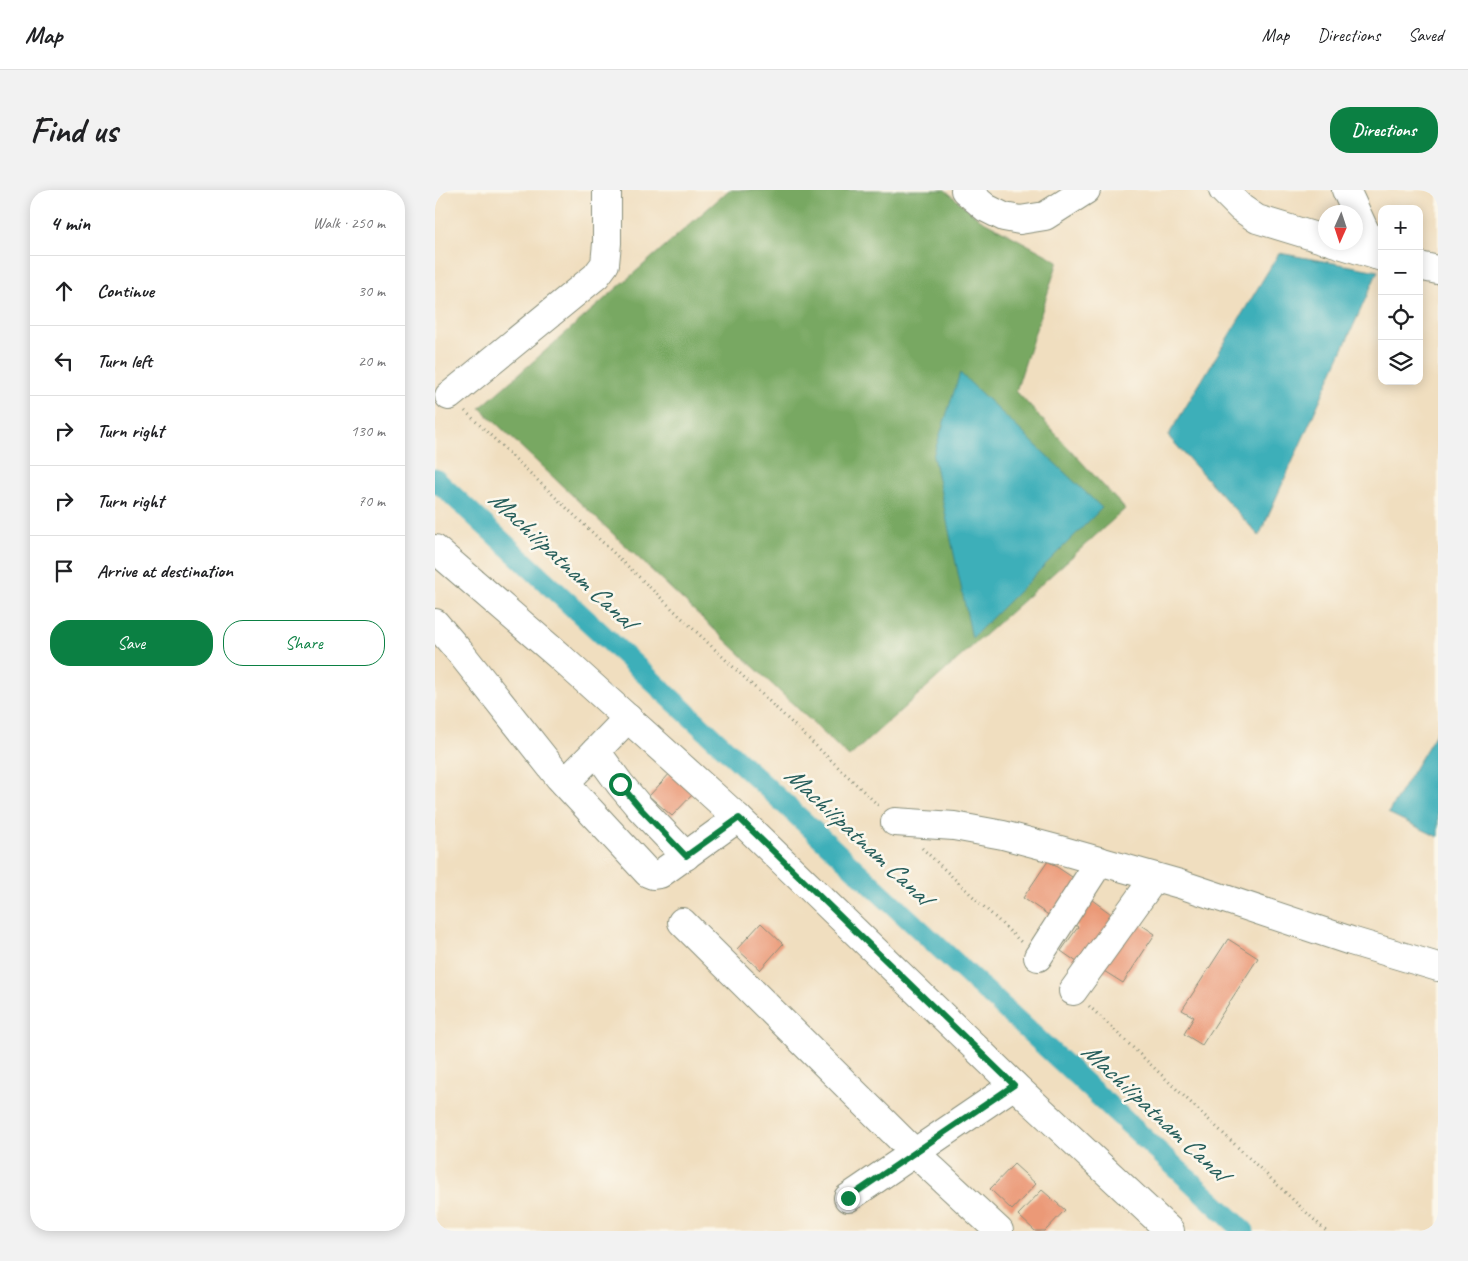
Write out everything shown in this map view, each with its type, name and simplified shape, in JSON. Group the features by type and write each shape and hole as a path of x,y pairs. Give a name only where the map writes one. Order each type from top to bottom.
{"street":[{"path":"449,396 596,276 605,264 607,190"},
{"path":"965,190 986,208 1004,217 1020,220 1045,216 1085,190"},
{"path":"1223,190 1241,208 1257,219 1318,238"},
{"path":"1346,190 1378,254"},
{"path":"1359,250 1378,256"},
{"path":"1423,267 1438,270"},
{"path":"439,560 559,656 739,818 1014,1085 1170,1231"},
{"path":"435,623 565,783 648,873 653,875 660,874 739,818"},
{"path":"565,783 628,718"},
{"path":"596,751 640,808 686,856"},
{"path":"895,822 953,826 995,833 1060,850 1155,877 1351,941 1438,967"},
{"path":"1038,957 1099,861"},
{"path":"1073,991 1155,877"},
{"path":"682,922 915,1153 999,1231"},
{"path":"848,1198 1014,1085"}],"green space":[{"path":"729,190 945,190 980,219 1058,261 1016,391 1125,509 849,757 480,408"}],"water":[{"path":"1279,253 1378,271 1259,536 1168,436"},
{"path":"960,373 1102,508 972,638 933,456"},
{"path":"1438,730 1438,837 1388,813"}],"building":[{"path":"673,770 696,791 672,816 649,796"},
{"path":"1048,861 1081,883 1056,920 1023,898"},
{"path":"1084,894 1118,919 1084,967 1061,951 1078,927 1066,919"},
{"path":"1128,916 1155,934 1123,983 1096,966"},
{"path":"761,923 783,944 760,970 737,949"},
{"path":"1228,939 1258,958 1202,1045 1184,1034 1194,1017 1182,1010"},
{"path":"1014,1164 1036,1184 1012,1210 990,1189"},
{"path":"1042,1190 1065,1210 1045,1231 1035,1231 1018,1215"}],"waterway":[{"name":"Machilipatnam Canal","path":"435,479 1244,1231"}],"route":[{"path":"620,784 686,856 739,818 1014,1085 848,1198"}]}
